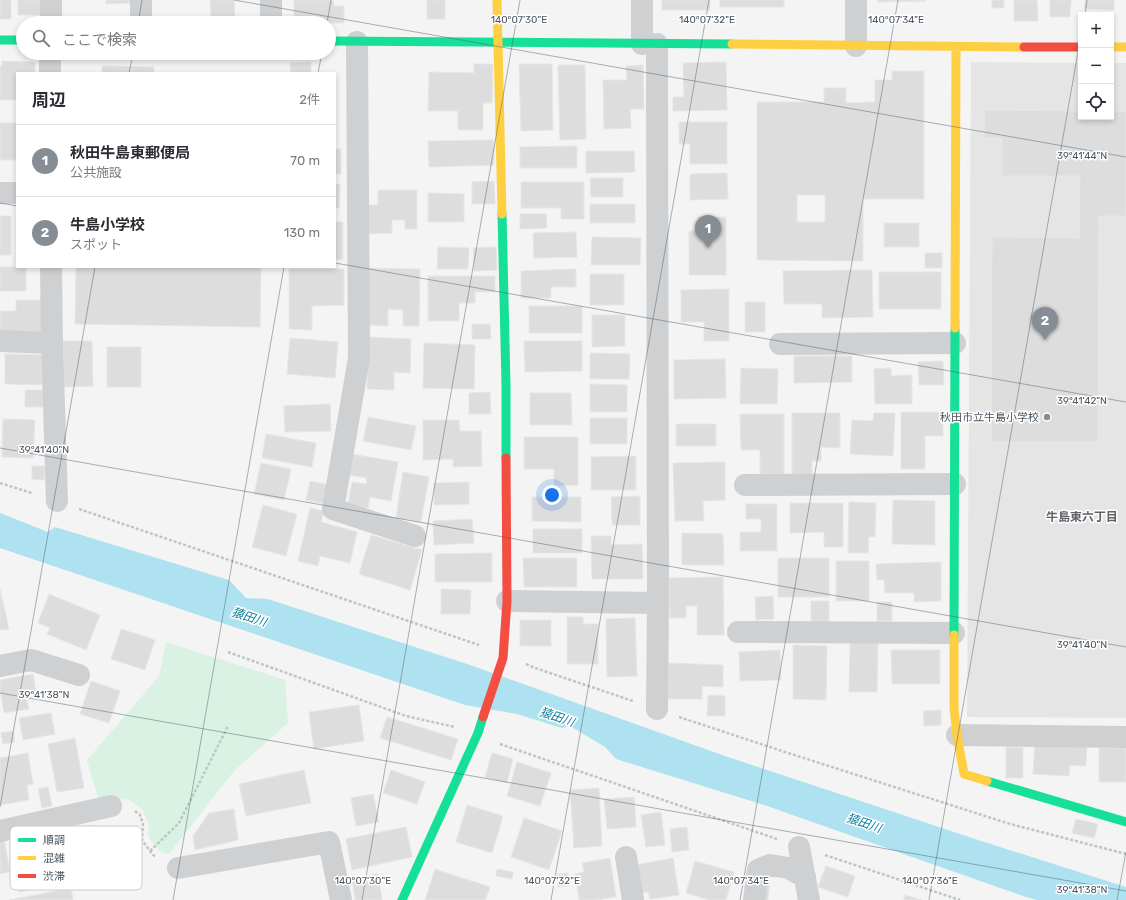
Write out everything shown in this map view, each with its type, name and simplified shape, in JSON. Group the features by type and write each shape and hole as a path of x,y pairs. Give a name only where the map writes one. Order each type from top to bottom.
{"street":[{"path":"51,0 51,16"},
{"path":"141,0 141,16"},
{"path":"271,0 271,16"},
{"path":"402,900 478,733 503,656 508,601 506,384 497,0"},
{"path":"642,0 650,44 658,603 657,710"},
{"path":"856,0 856,46"},
{"path":"0,40 16,40"},
{"path":"336,41 1078,47"},
{"path":"357,42 359,358 332,509 415,536"},
{"path":"956,47 954,709 964,774 1126,822"},
{"path":"1114,47 1126,47"},
{"path":"50,60 50,72"},
{"path":"0,193 16,193"},
{"path":"51,268 57,502"},
{"path":"0,341 52,343"},
{"path":"780,344 955,343"},
{"path":"745,485 955,484"},
{"path":"508,601 658,603"},
{"path":"738,632 954,633"},
{"path":"0,666 31,660 79,675"},
{"path":"957,734 1126,737"},
{"path":"22,826 111,806"},
{"path":"0,831 10,829"},
{"path":"178,868 329,842 341,900"},
{"path":"799,847 809,900"},
{"path":"626,857 633,900"},
{"path":"754,900 758,870 770,865 788,868 805,877"}],"path":[{"path":"0,483 657,710 1010,824 1126,854"},
{"path":"228,652 406,716 478,733 486,740 799,847 960,900"},
{"path":"150,851 179,823 228,726"},
{"path":"111,806 131,809 140,815 143,824 142,840 153,855 169,866 178,868"}],"shaded area":[{"name":"秋田市立牛島小学校","path":"971,62 1078,63 1078,120 1114,120 1114,63 1126,63 1126,718 967,717"}],"green space":[{"path":"166,642 285,680 288,723 234,771 169,854 160,852 148,836 149,826 143,810 128,799 99,801 87,760 159,676"}],"water":[{"name":"猿田川","path":"0,513 48,532 55,527 229,580 246,598 268,599 470,665 725,756 972,838 1126,887 1126,900 1037,900 1026,897 767,806 616,759 605,747 570,726 562,728 517,714 465,705 0,548"}],"building":[{"path":"0,0 11,0 11,19 0,19"},
{"path":"18,0 47,0 47,15 18,15"},
{"path":"106,0 132,0 132,3 106,4"},
{"path":"210,0 234,0 235,16 211,16"},
{"path":"294,0 333,0 334,6 344,6 344,23 336,23 336,16 294,16"},
{"path":"427,0 445,0 445,19 427,19"},
{"path":"662,0 710,0 710,10 662,10"},
{"path":"720,0 784,0 784,7 720,7"},
{"path":"878,0 926,0 926,1 878,2"},
{"path":"992,0 1004,0 1004,8 992,8"},
{"path":"1014,0 1037,0 1038,21 1014,21"},
{"path":"1050,0 1071,0 1070,17 1050,17"},
{"path":"1085,0 1114,0 1114,10 1084,9"},
{"path":"2,61 35,62 35,72 16,72 16,100 0,100 0,66 2,66"},
{"path":"311,62 311,72 291,72 290,63"},
{"path":"726,62 727,110 673,111 673,97 684,97 683,63"},
{"path":"474,64 493,64 492,103 483,103 483,130 458,130 458,111 428,111 429,72 474,73"},
{"path":"519,64 552,64 553,130 521,131"},
{"path":"558,65 585,65 586,139 560,140"},
{"path":"643,65 644,109 630,109 631,128 604,129 603,80 627,80 626,66"},
{"path":"102,66 154,67 154,72 102,72"},
{"path":"892,71 924,71 924,199 863,199 863,261 757,260 757,102 824,102 824,88 846,88 846,103 875,102 875,80 892,80","holes":["797,195 825,195 825,222 797,222"]},
{"path":"985,110 1078,111 1078,120 1114,120 1114,111 1126,111 1126,216 1099,216 1098,442 991,442 992,237 1079,238 1080,176 1002,176 1002,138 984,137"},
{"path":"679,122 727,122 727,164 690,164 690,144 679,144"},
{"path":"0,123 16,123 16,160 0,160"},
{"path":"494,140 494,165 429,167 428,141"},
{"path":"577,146 577,168 520,168 520,147"},
{"path":"336,149 341,149 341,174 336,174"},
{"path":"586,151 634,151 635,172 586,173"},
{"path":"727,173 728,199 690,200 690,174"},
{"path":"590,178 623,178 623,197 591,197"},
{"path":"494,181 495,204 472,204 472,182"},
{"path":"521,182 584,182 584,219 561,219 561,208 521,208"},
{"path":"336,184 340,184 339,208 336,208"},
{"path":"378,190 417,190 417,229 405,229 405,220 392,220 392,233 367,234 367,205 378,205"},
{"path":"428,193 464,194 464,222 428,222"},
{"path":"590,204 635,204 635,223 590,223"},
{"path":"520,214 546,214 547,228 520,229"},
{"path":"0,216 11,216 11,255 0,255"},
{"path":"699,217 726,217 726,275 689,275 689,231 699,231"},
{"path":"336,222 343,222 343,260 336,259"},
{"path":"884,223 919,223 919,247 884,247"},
{"path":"576,232 577,257 534,258 533,233"},
{"path":"592,237 641,238 640,265 591,265"},
{"path":"438,247 469,248 468,269 437,269"},
{"path":"496,247 497,270 474,271 473,248"},
{"path":"925,253 942,253 942,268 925,268"},
{"path":"0,267 26,268 26,291 0,291"},
{"path":"76,268 261,268 260,327 75,324"},
{"path":"368,268 420,269 419,326 403,326 403,310 388,309 388,326 367,325"},
{"path":"289,269 344,269 344,305 312,306 312,330 289,329"},
{"path":"576,269 576,287 551,287 551,298 521,298 521,271"},
{"path":"872,270 873,317 822,318 822,304 784,304 783,271"},
{"path":"879,272 941,272 941,309 879,309"},
{"path":"590,274 624,274 624,305 590,305"},
{"path":"428,276 495,276 495,292 475,292 475,303 459,303 459,321 428,321"},
{"path":"729,289 729,341 704,341 704,322 681,322 681,290"},
{"path":"16,300 43,300 42,332 0,331 0,311 16,311"},
{"path":"745,302 765,302 765,332 745,332"},
{"path":"529,306 582,306 582,333 529,333"},
{"path":"592,315 625,315 625,346 592,347"},
{"path":"472,324 490,324 491,339 472,339"},
{"path":"368,337 411,339 410,373 394,372 394,390 367,389"},
{"path":"290,338 338,342 335,378 287,374"},
{"path":"63,341 92,341 93,386 64,387"},
{"path":"524,341 582,341 582,371 525,372"},
{"path":"424,343 475,345 474,389 423,388"},
{"path":"107,347 141,347 141,387 107,387"},
{"path":"590,353 630,354 629,379 590,379"},
{"path":"5,354 42,355 42,385 5,384"},
{"path":"794,356 852,356 852,382 794,383"},
{"path":"725,359 726,398 674,399 674,360"},
{"path":"943,361 944,385 919,385 918,362"},
{"path":"741,368 778,369 777,404 740,404"},
{"path":"891,368 891,376 912,375 912,404 875,404 874,369"},
{"path":"590,384 627,385 627,412 590,412"},
{"path":"25,390 43,390 43,407 25,407"},
{"path":"490,392 491,414 469,414 469,393"},
{"path":"530,393 571,393 572,425 530,425"},
{"path":"330,404 331,431 285,432 284,406"},
{"path":"901,412 943,412 943,436 925,436 925,469 901,469"},
{"path":"792,413 840,413 840,448 821,447 821,461 812,461 812,475 792,475"},
{"path":"874,413 895,413 893,456 850,454 852,420 873,421"},
{"path":"740,414 784,414 784,474 760,474 760,450 741,450"},
{"path":"368,417 416,426 411,450 363,441"},
{"path":"590,418 627,418 627,444 590,444"},
{"path":"3,419 35,420 33,458 2,457"},
{"path":"423,420 459,420 460,431 481,431 482,466 453,467 453,459 423,460"},
{"path":"676,424 716,424 716,446 676,446"},
{"path":"266,434 316,443 312,467 262,458"},
{"path":"524,437 578,437 578,485 554,486 554,469 524,469"},
{"path":"352,454 398,462 391,501 370,497 368,508 348,505 352,482 366,484 367,478 349,475"},
{"path":"636,456 636,490 591,490 591,457"},
{"path":"725,462 725,500 703,501 704,521 675,521 673,463"},
{"path":"261,463 291,469 284,500 254,494"},
{"path":"32,466 45,466 44,480 32,479"},
{"path":"403,472 429,477 421,522 396,518"},
{"path":"310,481 330,485 326,504 306,500"},
{"path":"469,482 469,504 434,505 434,483"},
{"path":"640,496 640,525 612,525 611,497"},
{"path":"532,497 581,497 581,522 532,521"},
{"path":"893,500 935,501 935,545 892,544"},
{"path":"849,502 876,503 875,537 869,537 868,553 848,553"},
{"path":"790,503 843,503 843,547 824,547 824,532 790,533"},
{"path":"746,504 777,504 777,551 740,551 740,532 761,532 761,519 746,519"},
{"path":"263,505 297,514 286,556 252,547"},
{"path":"310,508 324,511 321,522 357,532 350,563 320,556 318,566 298,561"},
{"path":"472,519 474,543 434,545 433,521"},
{"path":"533,529 582,529 582,553 533,553"},
{"path":"682,533 723,534 724,565 682,565"},
{"path":"371,535 422,550 410,590 359,574"},
{"path":"591,536 611,536 611,545 642,544 643,579 592,579"},
{"path":"492,553 492,582 435,582 435,554"},
{"path":"523,558 577,558 577,587 524,587"},
{"path":"778,558 829,558 829,597 778,597"},
{"path":"836,561 869,561 869,601 836,601"},
{"path":"941,562 941,601 914,602 914,593 885,593 884,580 877,580 876,564"},
{"path":"723,577 724,635 697,635 697,606 686,606 686,618 670,618 669,578"},
{"path":"0,589 9,629 0,630"},
{"path":"441,589 471,590 470,614 441,614"},
{"path":"49,594 100,615 86,650 47,634 50,628 38,623"},
{"path":"773,596 774,619 756,620 755,597"},
{"path":"811,601 829,601 829,624 811,624"},
{"path":"877,602 892,602 892,621 877,621"},
{"path":"567,617 583,617 583,624 598,624 598,664 567,664"},
{"path":"635,618 637,676 607,677 606,619"},
{"path":"520,620 551,620 551,646 520,646"},
{"path":"121,629 155,640 145,670 111,659"},
{"path":"850,642 878,642 877,692 849,692"},
{"path":"793,645 827,646 826,700 793,699"},
{"path":"780,650 781,680 740,681 739,652"},
{"path":"891,650 940,650 940,684 892,684"},
{"path":"668,663 723,665 723,687 702,686 702,699 668,699"},
{"path":"33,674 36,693 26,695 29,709 4,713 0,680"},
{"path":"91,681 120,691 109,723 80,714"},
{"path":"708,695 725,696 725,716 707,716"},
{"path":"359,705 364,741 314,749 309,712"},
{"path":"941,710 941,725 924,726 923,711"},
{"path":"51,713 55,734 23,740 19,718"},
{"path":"387,717 458,739 451,760 380,738"},
{"path":"13,731 15,742 3,744 1,733"},
{"path":"75,738 84,788 57,792 48,744"},
{"path":"1035,741 1087,744 1086,766 1070,765 1069,776 1033,774"},
{"path":"1006,747 1023,748 1023,778 1006,778"},
{"path":"1099,748 1126,748 1126,782 1099,782"},
{"path":"28,753 33,784 27,785 29,800 0,805 0,758"},
{"path":"492,753 513,759 507,783 485,777"},
{"path":"517,762 551,773 540,806 507,796"},
{"path":"304,770 311,803 246,816 239,784"},
{"path":"391,770 425,782 417,804 383,793"},
{"path":"48,787 52,806 42,808 38,789"},
{"path":"599,788 602,846 574,848 570,790"},
{"path":"373,794 379,822 356,826 351,798"},
{"path":"634,797 636,827 607,829 604,799"},
{"path":"467,805 503,816 492,853 456,842"},
{"path":"234,809 238,840 195,850 193,836 209,813"},
{"path":"661,812 665,845 646,847 641,815"},
{"path":"524,818 562,831 549,870 511,857"},
{"path":"1076,819 1098,824 1094,838 1072,833"},
{"path":"406,827 412,857 352,870 346,839"},
{"path":"687,827 689,850 672,852 670,829"},
{"path":"0,839 4,839 10,872 0,874"},
{"path":"610,858 616,897 596,900 579,900 575,874 584,872 582,863"},
{"path":"673,858 679,895 650,899 648,892 640,893 635,865"},
{"path":"695,861 734,872 726,900 709,900 686,893"},
{"path":"826,866 855,876 848,897 818,887"},
{"path":"435,869 490,887 485,900 425,900"},
{"path":"497,869 513,872 512,879 496,876"},
{"path":"568,873 570,886 558,887 557,874"},
{"path":"378,874 382,900 355,900 352,878"},
{"path":"761,877 770,880 768,900 759,900"},
{"path":"61,890 71,890 73,900 9,900"},
{"path":"905,895 922,900 904,900"}],"traffic: fast":[{"path":"0,40 16,40"},
{"path":"336,41 732,44"},
{"path":"502,214 506,384 506,458"},
{"path":"954,635 955,328"},
{"path":"402,900 478,733 483,717"},
{"path":"987,781 1126,822"}],"traffic: slow":[{"path":"497,0 502,214"},
{"path":"732,44 1024,47"},
{"path":"955,328 956,47"},
{"path":"1114,47 1126,47"},
{"path":"954,635 954,709 964,774 987,781"}],"traffic: jam":[{"path":"1024,47 1078,47"},
{"path":"483,717 503,658 507,601 506,458"}],"place":[{"name":"秋田牛島東郵便局","path":"708,248"},
{"name":"牛島小学校","path":"1045,340"},
{"name":"秋田市立牛島小学校","path":"1047,417"}],"district":[{"name":"牛島東六丁目","path":"1082,517"}]}
